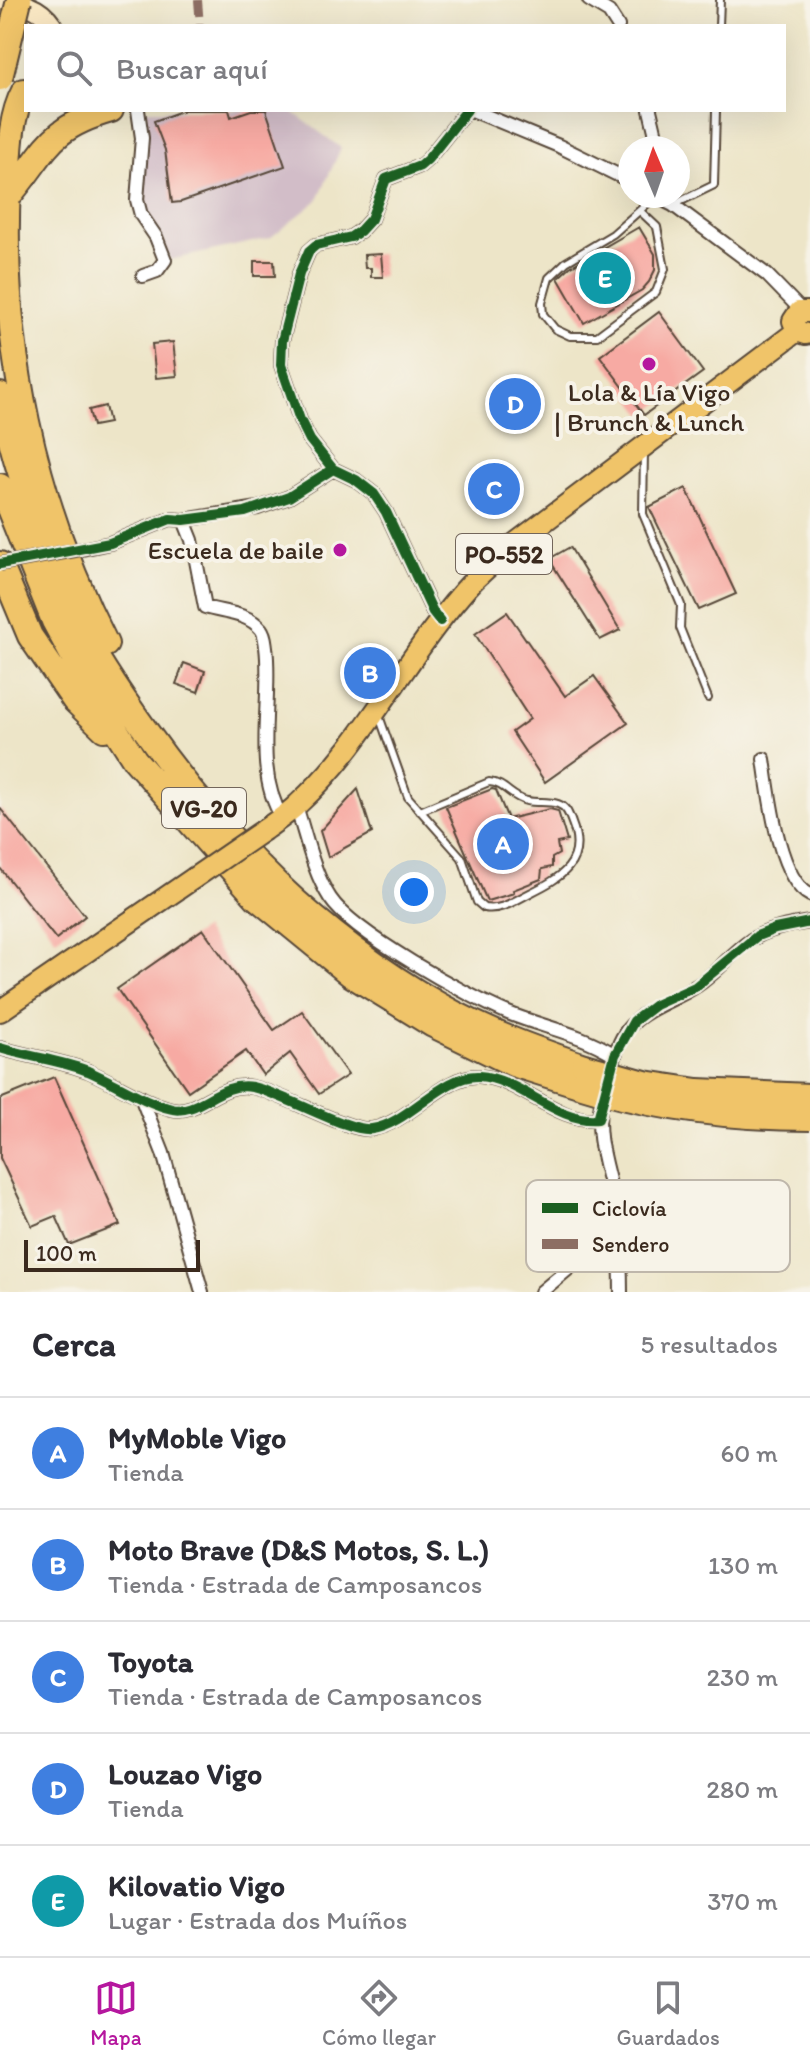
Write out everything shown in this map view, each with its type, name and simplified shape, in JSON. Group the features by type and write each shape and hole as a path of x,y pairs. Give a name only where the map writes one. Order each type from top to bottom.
{"highway":[{"path":"26,24 35,4"},
{"path":"0,78 24,27"},
{"path":"17,90 7,198 5,261 20,397 36,461 62,542 96,625 130,692 178,764 182,782"},
{"path":"7,198 55,136 72,124 105,112"},
{"name":"VG-20","path":"0,395 10,443 28,502 74,618 119,694 182,782 285,895 358,953 440,1006 582,1076 617,1097 686,1110 761,1118 810,1118"},
{"name":"VG-20","path":"0,486 54,621 96,699 135,760 257,898 350,974 433,1025 513,1064 698,1091 810,1096"},
{"path":"0,564 30,636 74,700 135,760"}],"main road":[{"path":"0,6 35,4 51,24"},
{"name":"PO-552","path":"0,1011 289,812 341,758 440,621 474,581 509,548 805,321"},
{"name":"PO-552","path":"0,1021 30,992"}],"street":[{"path":"589,0 609,12 617,24"},
{"path":"138,112 142,138 137,200 141,215 156,237 165,260 157,271 143,276"},
{"path":"440,621 374,494 356,480 333,469 310,440 281,365 282,341 303,261 316,245 351,237 360,231 371,219 386,179 420,166 468,112"},
{"path":"475,112 559,146 618,175"},
{"path":"650,112 656,136"},
{"path":"683,208 767,275 805,321"},
{"path":"0,564 110,543 161,522 258,508 289,497 333,469"},
{"path":"184,520 192,540 205,607 236,614 260,627 264,633 269,673 266,751 274,804 289,812 329,897 347,917 447,982 510,1014 585,1037 614,1058 634,1021 646,1011 695,987 757,936 810,922"},
{"path":"764,759 771,807 788,872 799,888 810,895"},
{"path":"0,1048 87,1071 141,1097 179,1109 188,1108 232,1086 250,1087 281,1095 351,1126 368,1130 401,1115 461,1079 476,1076 495,1079 575,1117 598,1119"},
{"path":"141,1097 163,1153 202,1292"},
{"path":"601,1103 598,1119 608,1180"},
{"path":"541,1292 565,1272"},
{"path":"620,1272 621,1292"}],"lane":[{"path":"719,24 720,0"},
{"path":"690,194 714,185 716,112"},
{"path":"640,211 657,227 665,269 656,292 597,336 570,336 555,329 543,314 542,303 549,278 566,262 613,234 643,208"},
{"path":"644,447 643,514 681,605 680,628 708,698"},
{"path":"377,710 408,797 420,811 462,858 477,902 484,908 501,908 556,882 569,867 576,850 575,831 560,804 525,801 500,783 489,782 420,811"}],"shaded area":[{"path":"145,112 293,112 341,148 317,201 270,238 170,260 145,214 140,180 145,154"}],"building":[{"path":"179,112 230,112 231,117 245,112 267,112 285,166 172,203 165,150 154,121"},
{"path":"639,227 655,254 655,270 649,282 642,290 584,323 558,278 570,267"},
{"path":"381,254 383,277 371,277 371,268 365,268 364,255"},
{"path":"254,261 274,261 275,276 254,276"},
{"path":"659,312 703,372 644,415 600,356"},
{"path":"173,342 177,376 156,378 152,344"},
{"path":"105,406 109,423 93,426 89,410"},
{"path":"686,488 736,594 699,610 649,507"},
{"path":"570,547 620,630 600,640 549,559"},
{"path":"507,612 565,696 594,676 628,723 545,782 512,732 530,719 475,634"},
{"path":"184,663 205,671 198,692 176,684"},
{"path":"358,789 372,833 328,857 320,831"},
{"path":"496,790 508,819 550,809 558,811 567,841 557,843 559,854 552,858 552,867 542,869 541,879 513,890 514,893 487,901 446,807"},
{"path":"0,808 85,916 56,939 0,868"},
{"path":"203,929 274,1030 302,1011 348,1075 319,1094 290,1053 263,1075 246,1051 188,1091 117,989"},
{"path":"54,1077 120,1225 69,1245 56,1216 32,1226 0,1158 0,1099"}],"marked path":[{"path":"198,0 200,24"}],"cycle path":[{"path":"333,469 310,440 281,365 282,341 299,274 309,251 316,245 351,237 360,231 371,219 386,179 420,166 465,112"},
{"path":"0,564 110,543 170,519 245,512 289,497 333,469 356,480 374,494 440,621"},
{"path":"0,1048 77,1067 172,1109 191,1107 229,1089 252,1087 348,1125 372,1129 399,1118 452,1083 479,1076 509,1085 568,1114 598,1119 615,1055 634,1021 655,1005 695,987 757,936 810,922"}],"place":[{"name":"Kilovatio Vigo","path":"605,278"},
{"name":"Lola & Lía Vigo | Brunch & Lunch","path":"649,364"},
{"name":"Louzao Vigo","path":"515,404"},
{"name":"Toyota","path":"494,489"},
{"name":"Escuela de baile","path":"340,550"},
{"name":"Moto Brave (D&S Motos, S. L.)","path":"370,673"},
{"name":"MyMoble Vigo","path":"503,844"}]}
